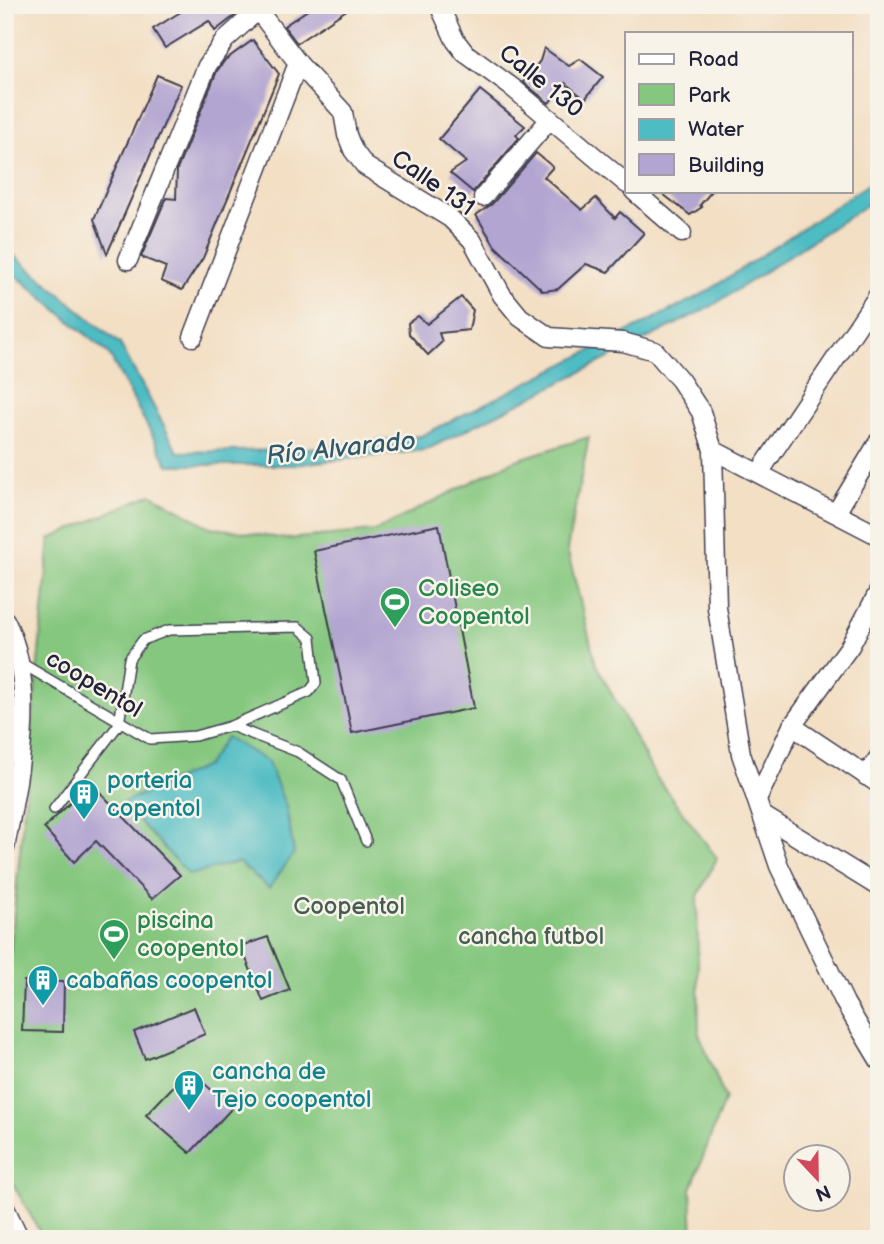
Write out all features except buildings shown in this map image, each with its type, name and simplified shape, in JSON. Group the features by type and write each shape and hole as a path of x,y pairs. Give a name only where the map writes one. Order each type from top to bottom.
{"street":[{"name":"Calle 131","path":"256,8 298,63 343,113 353,150 365,166 450,218 472,240 502,295 520,317 549,337 623,342 654,351 680,380 701,412 713,450 717,608 741,754 779,866 877,1053"},
{"path":"128,260 207,66 225,40 256,8"},
{"name":"Calle 130","path":"442,13 455,40 466,53 625,182"},
{"path":"193,337 298,63"},
{"path":"483,197 550,119"},
{"path":"635,192 682,233"},
{"path":"759,473 877,297"},
{"path":"836,513 879,441"},
{"path":"713,450 879,536"},
{"path":"879,591 850,646 792,726 759,808 879,887"},
{"path":"5,620 21,663 25,695 5,848"},
{"path":"792,726 872,780 879,757"},
{"path":"5,1208 20,1239"}],"lane":[{"name":"coopentol","path":"21,663 75,692 119,723 150,739 195,736 231,726 309,692 316,683 311,638 299,628 169,630 143,640 129,659 119,723"},
{"path":"54,810 119,723"},
{"path":"231,726 298,752 341,780 366,841"}],"green space":[{"name":"Coopentol","path":"589,437 567,549 596,664 654,774 717,858 697,898 699,1034 725,1098 691,1189 693,1239 44,1239 5,1170 5,1006 50,539 151,494 210,527 286,539 375,531 513,461"}],"water":[{"name":"Río Alvarado","path":"879,177 879,197 712,306 426,450 291,465 168,465 109,354 5,266 5,248 120,344 178,452 291,450 421,436 705,293"},
{"path":"226,737 268,762 286,807 294,853 269,888 238,862 189,875 122,803 206,766"}],"place":[{"name":"Coliseo Coopentol","path":"395,629"},
{"name":"porteria copentol","path":"84,821"},
{"name":"piscina coopentol","path":"114,961"},
{"name":"cabañas coopentol","path":"43,1007"},
{"name":"cancha de Tejo coopentol","path":"189,1112"}],"park label":[{"name":"cancha futbol","path":"531,936"}]}
